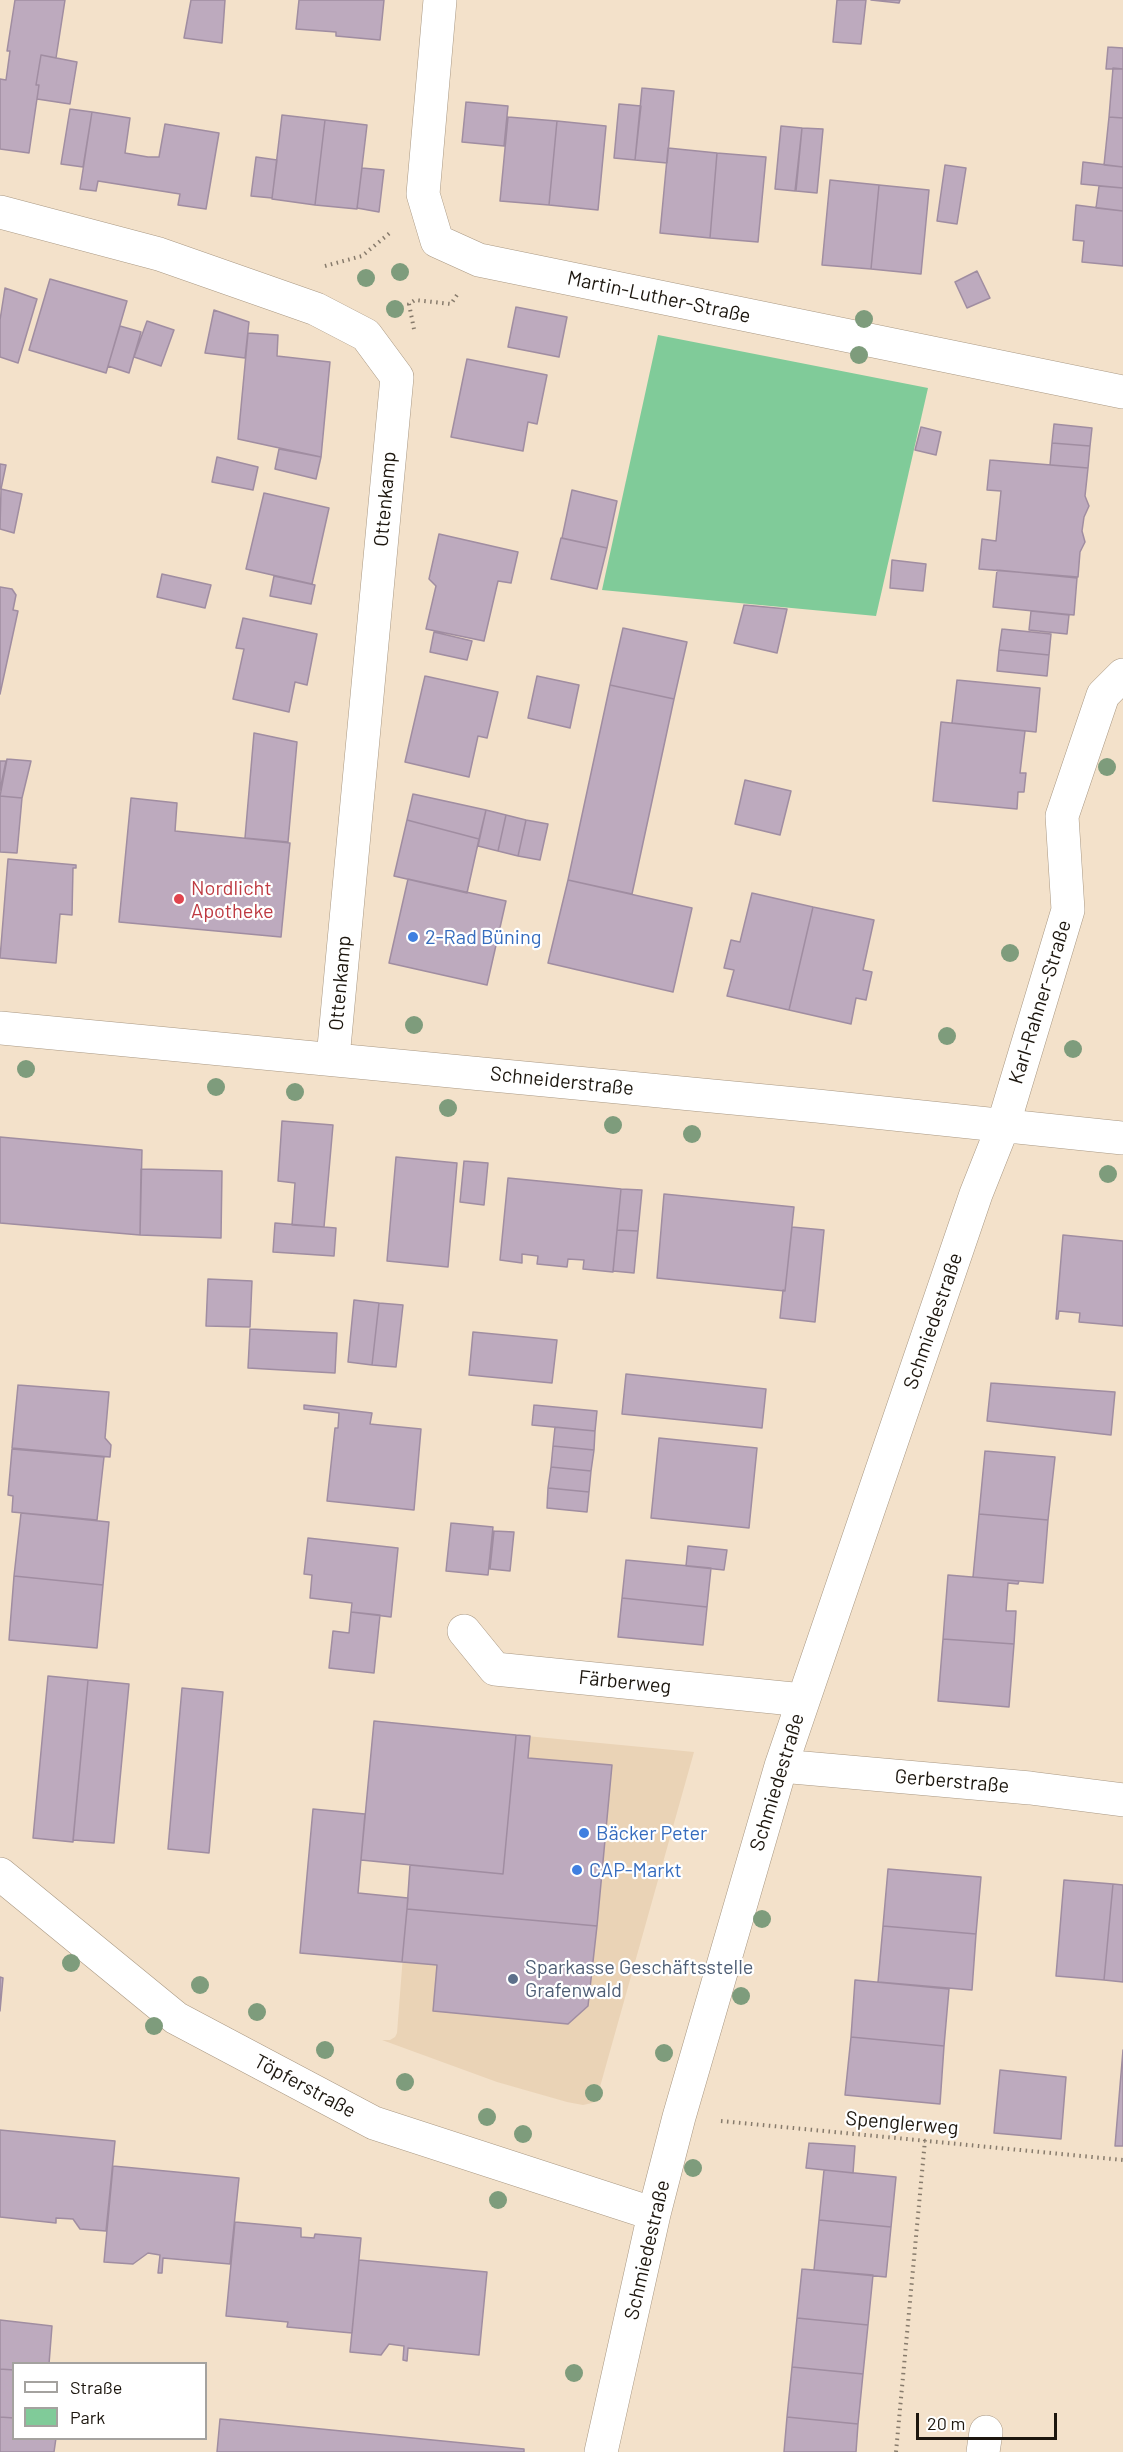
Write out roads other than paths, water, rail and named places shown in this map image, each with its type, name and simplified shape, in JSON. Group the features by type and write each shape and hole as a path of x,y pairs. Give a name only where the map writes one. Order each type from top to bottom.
{"street":[{"name":"Martin-Luther-Straße","path":"440,0 423,194 437,241 479,260 1123,392"},
{"name":"Ottenkamp","path":"0,212 159,254 316,309 366,335 397,376 333,1058"},
{"name":"Karl-Rahner-Straße","path":"1003,1126 1068,910 1062,816 1103,695 1123,675"},
{"name":"Schneiderstraße","path":"0,1028 333,1058 1123,1138"},
{"name":"Schmiedestraße","path":"601,2452 654,2214 679,2117 780,1766 976,1194 1003,1126"},
{"name":"Färberweg","path":"464,1631 495,1669 802,1700"},
{"name":"Gerberstraße","path":"780,1766 1030,1788 1123,1800"},
{"name":"Töpferstraße","path":"0,1874 176,2018 364,2117 385,2127 654,2214"}],"place":[{"name":"Nordlicht Apotheke","path":"179,899"},
{"name":"2-Rad Büning","path":"413,937"},
{"name":"Bäcker Peter","path":"584,1833"},
{"name":"CAP-Markt","path":"577,1870"},
{"name":"Sparkasse Geschäftsstelle Grafenwald","path":"513,1979"}]}
